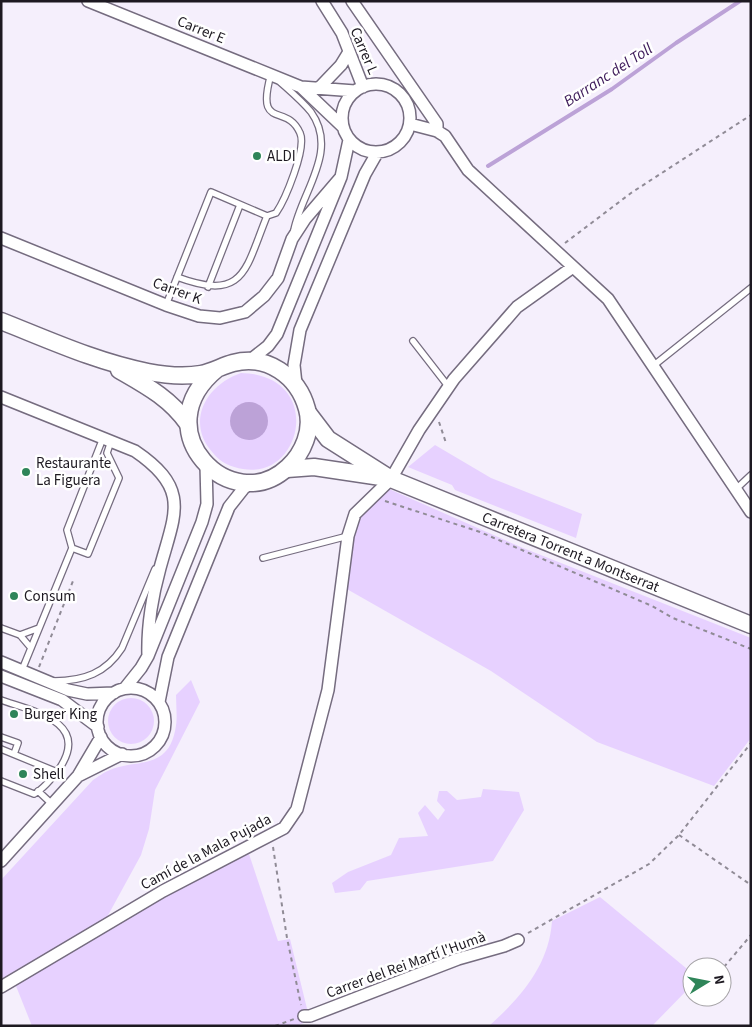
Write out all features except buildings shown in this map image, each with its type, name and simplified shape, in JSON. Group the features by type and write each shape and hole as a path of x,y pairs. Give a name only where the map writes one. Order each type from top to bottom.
{"main road":[{"path":"1,321 104,361 149,372 181,375 200,374 232,363 249,361 275,367 296,384 304,398 308,414 308,430 305,444 297,458 287,469 276,476 252,482 228,478 206,465 196,453 190,439 188,424 189,408 195,392 204,380 217,369"},
{"path":"104,361 161,395 176,408 188,424"},
{"path":"308,414 328,439 391,479"},
{"path":"287,469 314,467 391,479"},
{"name":"Carretera Torrent a Montserrat","path":"391,479 751,625"}],"street":[{"name":"Carrer E","path":"88,1 302,87"},
{"name":"Carrer L","path":"322,1 342,34 359,89"},
{"path":"352,1 437,124 437,131"},
{"path":"319,88 342,65 349,52"},
{"path":"302,87 342,126 349,140 358,148 376,153 395,147 406,135 410,124 410,112 404,97 395,89 384,84 369,84 348,98 343,108 342,126"},
{"path":"302,87 359,89"},
{"path":"410,124 437,131 445,136 468,170 608,299 751,512"},
{"path":"249,361 268,346 277,334 340,177 349,140"},
{"path":"296,384 294,365 300,330 365,174 376,153"},
{"name":"Carrer K","path":"1,238 166,304 199,316 220,318 245,312 264,296 278,278 292,238 305,219 340,177"},
{"name":"Camí de la Mala Pujada","path":"1,987 163,891 284,828 300,800 328,690 348,536 355,514 391,479 419,430 448,386 517,307 573,267"},
{"path":"1,397 135,451 151,461 169,484 174,500 175,516 153,593 148,624 148,656"},
{"path":"1,662 68,690 87,694 114,693 125,688 148,656 202,522 207,504 206,465"},
{"path":"78,776 122,754 142,754 159,741 165,722 159,702 168,657 230,507 244,488 252,482"},
{"path":"1,676 62,700 99,732 106,745 122,754"},
{"path":"125,688 144,690 159,702"},
{"path":"1,861 78,776 99,732 100,708 114,693"},
{"name":"Carrer del Rei Martí l'Humà","path":"304,1016 310,1016 458,959 518,940"}],"lane":[{"path":"166,304 211,192 267,216 276,213 282,204 302,149 301,134 293,123 271,112 267,105 265,95 272,74 310,112 318,126 322,142 321,157 296,218 292,238"},
{"path":"208,287 240,204"},
{"path":"177,277 208,287 224,285 234,281 245,270 267,216"},
{"path":"653,366 751,288"},
{"path":"413,341 448,386"},
{"path":"72,548 88,554 119,478 107,453 107,439"},
{"path":"22,670 72,548 67,530 107,439"},
{"path":"735,490 751,475"},
{"path":"263,558 348,536"},
{"path":"50,681 80,679 94,675 115,659 122,648 154,571 163,557"},
{"path":"1,628 20,635 31,648"},
{"path":"20,635 39,628"},
{"path":"1,700 56,720 64,728 68,742 68,754 57,772 34,794 1,781"},
{"path":"1,737 18,744 14,754"},
{"path":"1,749 57,772"},
{"path":"38,791 53,804"}],"path":[{"path":"555,251 639,187 751,115"},
{"path":"370,499 390,502 480,532 569,570 673,618 751,649"},
{"path":"36,676 73,581"},
{"path":"518,940 649,864 678,835 751,743"},
{"path":"678,835 751,885"},
{"path":"269,836 274,851 287,938 304,1016 275,1026"},
{"path":"732,958 751,935"}],"shaded area":[{"path":"241,373 268,378 285,390 294,407 296,426 291,444 280,459 264,468 243,469 227,464 213,453 205,441 200,417 203,406 209,395 229,379","holes":["260,406 263,409 267,422 262,433 239,437 231,427"]},
{"path":"249,402 262,408 268,421 262,434 249,440 236,434 230,421 236,408"},
{"path":"435,445 491,478 582,514 576,538 455,490 452,485 408,467"},
{"path":"389,489 523,548 751,638 751,738 714,786 597,742 491,671 345,588 353,527 363,512 382,492"},
{"path":"191,680 200,702 155,790 149,829 141,855 106,919 1,979 1,880 93,780 110,770 149,761 158,758 165,752 171,743 176,726 176,695"},
{"path":"131,698 144,702 150,708 154,721 150,734 144,740 131,744 118,740 112,734 108,721 112,708 118,702"},
{"path":"483,789 519,792 524,810 493,861 367,881 360,890 335,893 332,883 348,872 391,855 399,838 428,836 418,813 425,805 438,820 445,810 437,801 439,791 447,791 457,800 481,797"},
{"path":"249,854 278,941 290,939 310,1021 295,1026 32,1026 16,986 130,914 189,882"},
{"path":"600,897 682,965 682,995 652,1026 489,1026 512,1004 539,967 550,937 552,921"}],"waterway":[{"name":"Barranc del Toll","path":"488,166 612,89 676,43 740,1"}],"place":[{"name":"ALDI","path":"257,156"},
{"name":"Restaurante La Figuera","path":"26,472"},
{"name":"Consum","path":"14,596"},
{"name":"Burger King","path":"14,714"},
{"name":"Shell","path":"23,774"}]}
